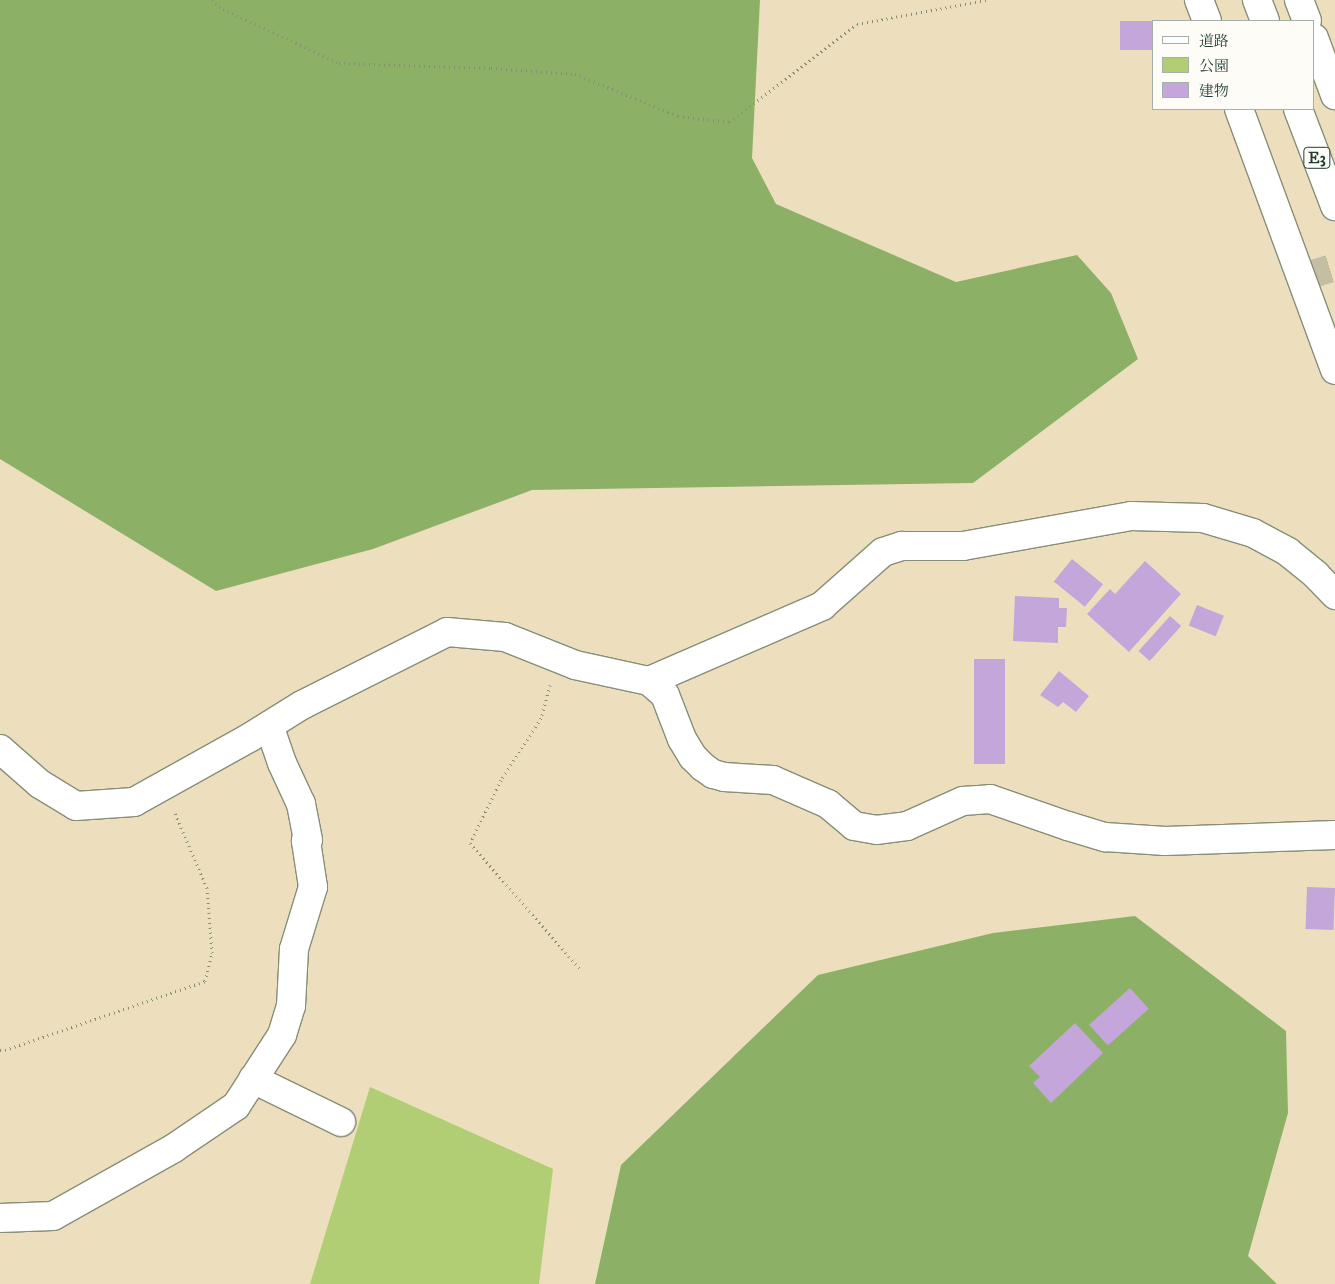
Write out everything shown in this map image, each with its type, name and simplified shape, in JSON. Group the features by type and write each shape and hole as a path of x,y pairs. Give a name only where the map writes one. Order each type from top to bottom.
{"main road":[{"path":"1199,0 1207,20"},
{"path":"1257,0 1265,20"},
{"path":"1299,0 1307,20"},
{"path":"1315,41 1335,95"},
{"path":"1239,110 1335,370"},
{"name":"E3","path":"1298,110 1335,206"},
{"path":"649,681 822,606 883,552 902,546 963,546 1131,516 1203,518 1253,533 1288,552 1316,575 1335,595"},
{"path":"0,749 40,784 76,806 134,802 269,726 302,705 447,632 505,637 575,665 649,681 665,695 682,739 693,757 703,767 713,774 724,777 773,780 828,804 854,826 876,830 907,826 963,801 990,799 1106,837 1165,841 1335,835"},
{"path":"0,1218 53,1216 174,1148 236,1106 282,1035 291,1006 294,949 313,887 306,841 308,840 301,804 282,762 269,726"},
{"path":"253,1079 341,1122"}],"path":[{"path":"212,0 223,9 339,63 490,68 575,74 678,116 730,122 858,24 986,0"},
{"path":"558,658 541,718 501,780 470,844 578,968"},
{"path":"0,1050 5,1050 205,981 212,953 207,888 163,786"}],"green space":[{"path":"0,0 760,0 752,158 776,204 956,282 1077,255 1111,293 1138,359 973,483 532,490 373,549 216,591 0,459"},
{"path":"1135,916 1286,1031 1288,1113 1248,1256 1277,1284 595,1284 621,1165 818,975 993,933"},
{"path":"370,1087 553,1169 539,1284 310,1284"}],"building":[{"path":"1120,21 1152,21 1152,50 1120,50"},
{"path":"1072,559 1103,584 1085,607 1054,582"},
{"path":"1145,561 1181,594 1129,652 1087,614 1110,589 1115,594"},
{"path":"1015,596 1059,598 1059,608 1067,608 1066,627 1058,627 1058,643 1013,641"},
{"path":"1197,605 1224,616 1216,636 1189,625"},
{"path":"1170,616 1181,626 1150,661 1139,651"},
{"path":"974,659 1005,659 1005,764 974,764"},
{"path":"1059,671 1089,696 1076,712 1063,702 1058,707 1040,695"},
{"path":"1307,887 1335,888 1334,930 1306,929"},
{"path":"1130,988 1149,1009 1108,1046 1089,1025"},
{"path":"1075,1023 1103,1053 1051,1103 1033,1083 1040,1077 1029,1066"}],"tunnel":[{"path":"1303,277 1335,267"}]}
